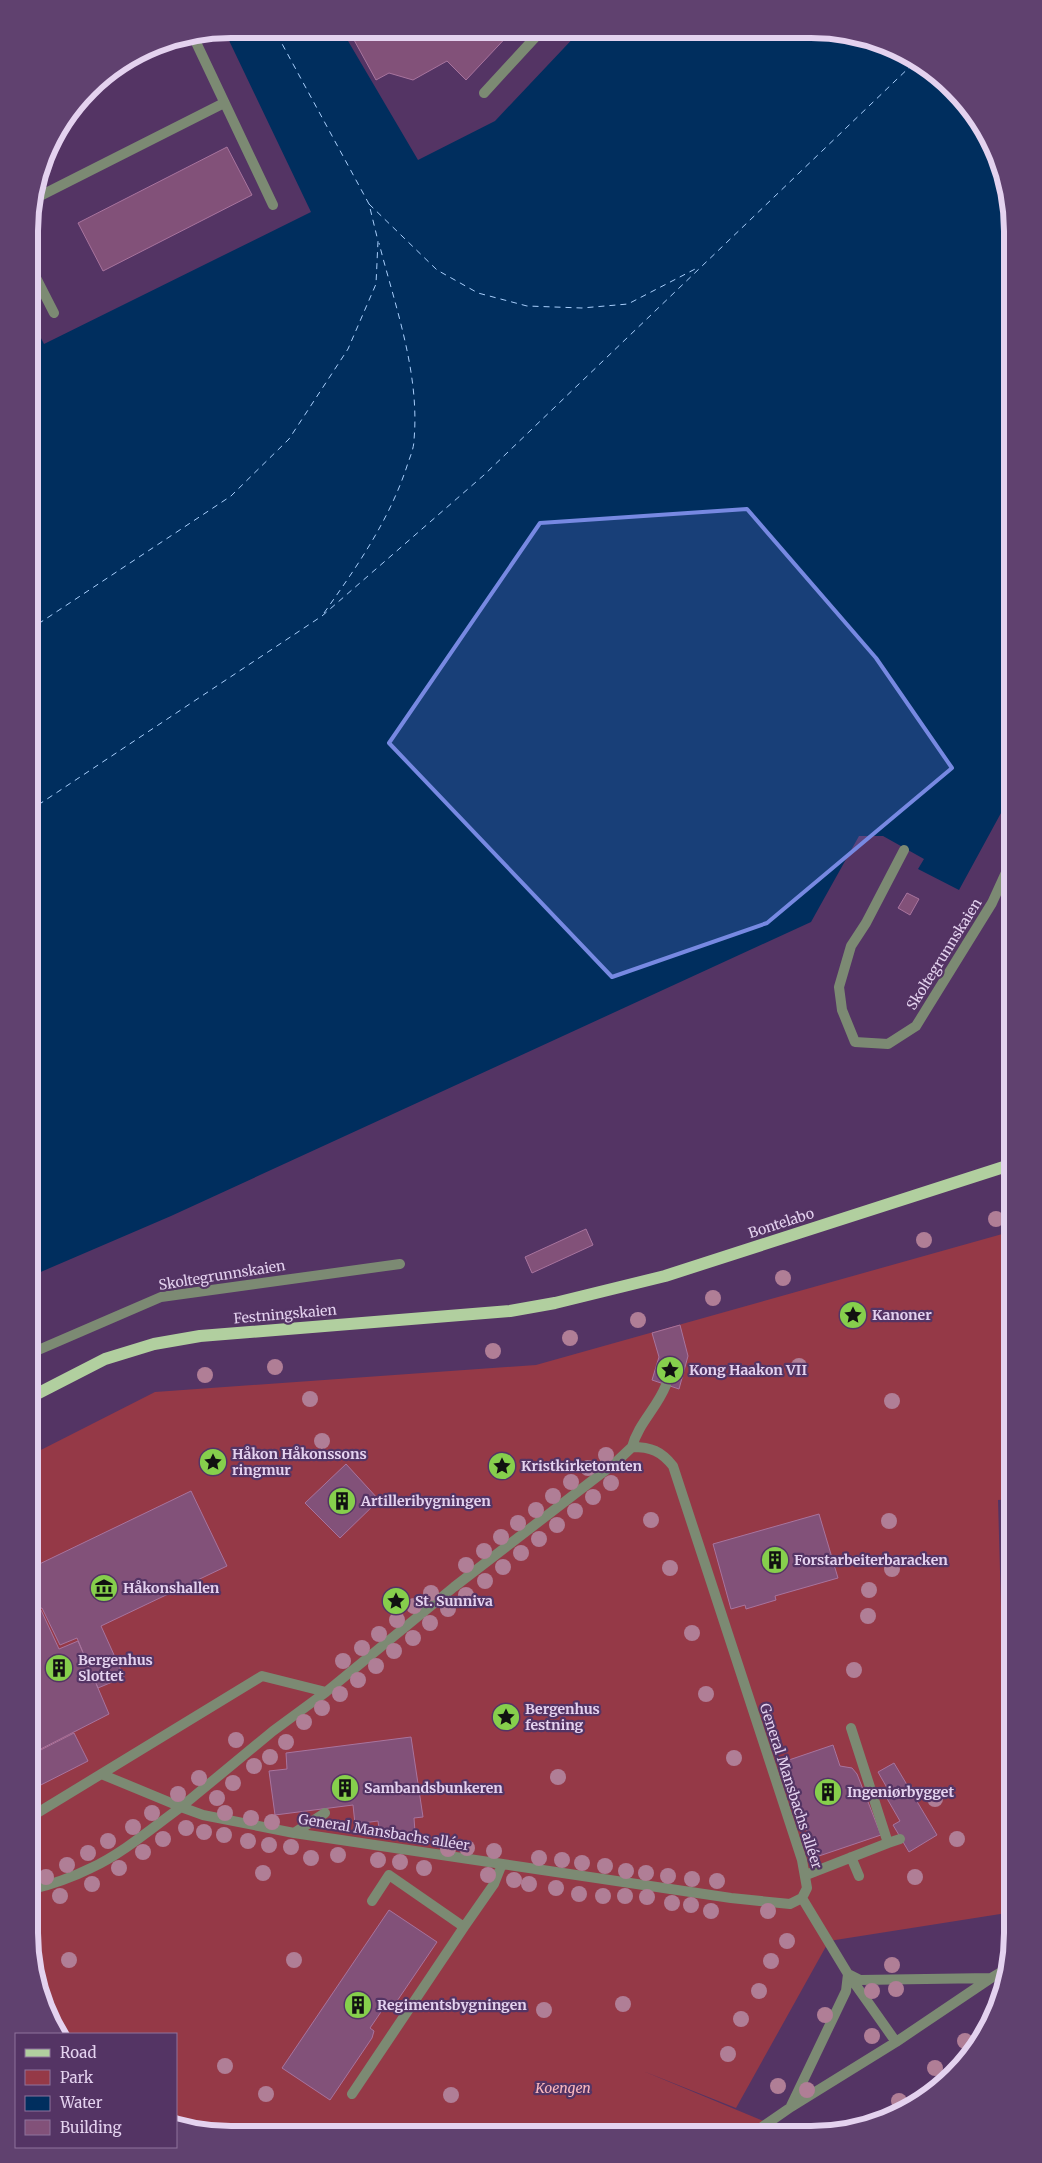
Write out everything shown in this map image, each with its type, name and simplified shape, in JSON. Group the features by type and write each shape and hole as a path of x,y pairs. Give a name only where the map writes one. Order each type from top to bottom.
{"main road":[{"name":"Bontelabo","path":"556,1302 665,1276 1004,1167"},
{"name":"Festningskaien","path":"38,1394 105,1360 154,1344 200,1336 510,1311 556,1302"}],"lane":[{"path":"484,93 535,38"},
{"path":"195,41 273,205"},
{"path":"40,197 224,103"},
{"path":"38,282 54,313"},
{"name":"Skoltegrunnskaien","path":"904,850 852,946 839,987 842,1010 855,1042 888,1044 916,1026 992,903 1004,877"},
{"name":"Skoltegrunnskaien","path":"38,1350 161,1297 400,1264"},
{"path":"38,1888 92,1868 132,1844 273,1731 326,1692 454,1586 608,1469 632,1447 636,1434 659,1402 666,1385"},
{"name":"General Mansbachs alléer","path":"101,1774 203,1815 294,1833 731,1898 790,1904 802,1898 807,1888 806,1875 673,1466 664,1454 649,1447 632,1447"},
{"path":"38,1812 262,1676 326,1692"},
{"path":"851,1728 888,1844"},
{"path":"294,1833 325,1813"},
{"path":"806,1875 900,1839"},
{"path":"851,1857 859,1876"},
{"path":"352,2094 494,1884 502,1864"},
{"path":"372,1902 389,1875 464,1927"},
{"path":"802,1898 848,1974 896,2042"},
{"path":"764,2126 896,2042 1000,1972"},
{"path":"848,1974 860,1980 991,1978"},
{"path":"791,2107 846,1991 848,1974"}],"highlighted area":[{"path":"747,509 876,658 952,768 767,923 612,977 389,743 540,523"}],"green space":[{"name":"Bergenhus festning","path":"1004,1234 1004,1500 998,1500 1004,1713 1004,1913 829,1941 736,2108 643,2071 776,2126 231,2126 206,2124 178,2118 178,2033 66,2033 52,2006 41,1970 38,1945 38,1451 155,1392 536,1365"}],"water":[{"path":"228,38 346,38 418,160 495,121 573,38 836,39 861,44 897,57 939,85 965,113 985,145 998,181 1003,206 1004,808 959,890 918,869 924,859 883,836 859,836 811,922 171,1216 38,1273 38,332 44,344 311,212"}],"building":[{"path":"353,38 505,38 466,80 447,61 413,80 389,73 376,80"},
{"path":"227,147 252,195 103,271 78,223"},
{"path":"907,893 919,899 910,915 898,908"},
{"path":"586,1229 593,1245 532,1273 525,1257"},
{"path":"680,1325 688,1356 679,1389 652,1380 659,1357 652,1333"},
{"name":"Artilleribygningen","path":"346,1464 379,1500 340,1538 305,1503"},
{"name":"Håkonshallen","path":"191,1491 227,1566 101,1626 124,1677 98,1688 77,1638 60,1645 42,1608 38,1609 38,1565"},
{"name":"Forstarbeiterbaracken","path":"819,1514 838,1578 775,1596 776,1600 746,1609 745,1605 731,1609 713,1544"},
{"name":"Bergenhus Slottet","path":"38,1610 41,1610 59,1649 78,1641 109,1714 38,1750"},
{"path":"74,1733 88,1761 38,1786 38,1751"},
{"name":"Sambandsbunkeren","path":"411,1737 423,1817 414,1818 415,1832 380,1836 378,1821 355,1824 353,1805 275,1815 269,1771 287,1769 286,1753"},
{"name":"Ingeniørbygget","path":"833,1745 840,1766 852,1768 857,1774 881,1835 816,1857 783,1762"},
{"path":"894,1763 937,1835 909,1852 893,1825 900,1821 885,1795 890,1793 878,1772"},
{"name":"Regimentsbygningen","path":"389,1910 437,1942 395,2004 389,2010 385,2006 370,2028 374,2031 372,2038 330,2100 282,2068"}],"ferry route":[{"path":"38,624 231,496 289,439 348,349 376,284 378,241 369,204 279,38"},
{"path":"38,805 322,616 484,475 912,65"},
{"path":"369,204 437,270 478,293 527,306 582,308 628,304 699,267"},
{"path":"324,613 381,526 399,489 414,443 415,415 410,365 399,315 379,243"}],"place":[{"name":"Kanoner","path":"853,1315"},
{"name":"Kong Haakon VII","path":"670,1370"},
{"name":"Håkon Håkonssons ringmur","path":"213,1462"},
{"name":"Kristkirketomten","path":"502,1466"},
{"name":"Artilleribygningen","path":"342,1501"},
{"name":"Forstarbeiterbaracken","path":"775,1560"},
{"name":"Håkonshallen","path":"104,1588"},
{"name":"St. Sunniva","path":"396,1601"},
{"name":"Bergenhus Slottet","path":"59,1668"},
{"name":"Bergenhus festning","path":"506,1717"},
{"name":"Sambandsbunkeren","path":"345,1788"},
{"name":"Ingeniørbygget","path":"828,1792"},
{"name":"Regimentsbygningen","path":"358,2005"}],"park label":[{"name":"Koengen","path":"563,2088"}]}
